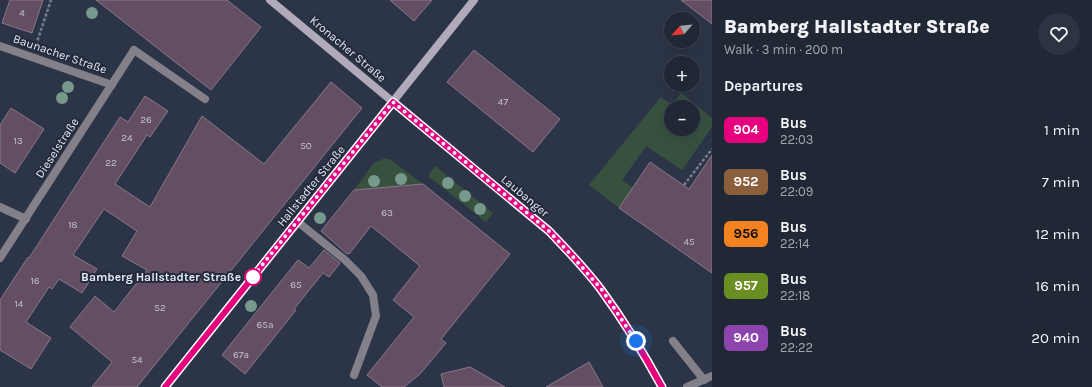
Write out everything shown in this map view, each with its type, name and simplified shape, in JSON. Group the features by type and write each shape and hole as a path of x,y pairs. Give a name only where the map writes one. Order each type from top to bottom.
{"main road":[{"name":"Kronacher Straße","path":"270,0 393,102"},
{"name":"Hallstadter Straße","path":"165,387 474,0"}],"street":[{"name":"Baunacher Straße","path":"0,46 112,85"},
{"name":"Dieselstraße","path":"0,258 134,50 205,99"},
{"name":"Laubanger","path":"393,102 549,231 569,252 602,290 636,341 662,387"},
{"path":"0,208 26,219"},
{"path":"298,222 350,265 361,276 373,295 376,316 354,375"},
{"path":"673,341 704,380"},
{"path":"688,387 712,376"}],"path":[{"path":"32,57 51,0"},
{"path":"684,185 712,149"}],"green space":[{"path":"681,93 690,100 676,100"},
{"path":"661,97 665,100 664,136 700,136 700,108 712,118 712,127 682,170 646,146 622,180 633,188 619,208 589,185"},
{"path":"383,159 389,159 423,184 354,190 374,163"},
{"path":"435,166 493,213 486,222 428,176"}],"building":[{"path":"10,0 43,0 32,33 2,23"},
{"path":"96,0 227,0 261,27 211,90"},
{"path":"390,0 432,0 414,21"},
{"path":"681,0 712,0 712,24 700,15 700,12 696,12"},
{"path":"474,50 560,119 533,152 447,82"},
{"path":"331,82 362,108 137,387 92,387 112,362 70,327 95,296 114,312 147,270 122,256 137,231 104,209 73,255 97,269 82,293 59,279 52,289 49,287 26,322 51,338 31,369 0,350 0,300 28,257 29,258 120,117 128,122 145,96 168,111 150,137 147,135 115,184 150,207 202,116 264,164"},
{"path":"11,108 44,129 15,173 0,163 0,125"},
{"path":"712,155 712,273 619,208 650,162 689,189"},
{"path":"423,184 510,254 441,339 446,343 420,374 404,387 382,387 367,375 414,317 393,300 420,266 371,226 349,254 347,254 321,231 354,190"},
{"path":"324,250 340,263 329,277 323,273 294,309 296,310 245,374 222,355 298,260 309,268"},
{"path":"589,362 603,387 546,387"},
{"path":"470,367 505,387 444,387 441,374"}],"bus line":[{"name":"904","path":"165,387 393,102 549,231 566,249 602,290 636,341 662,387"}],"place":[{"name":"Bamberg Hallstadter Straße","path":"253,277"}],"route":[{"path":"253,277 251,279 308,210 393,102 549,231 602,290 636,341"}]}
